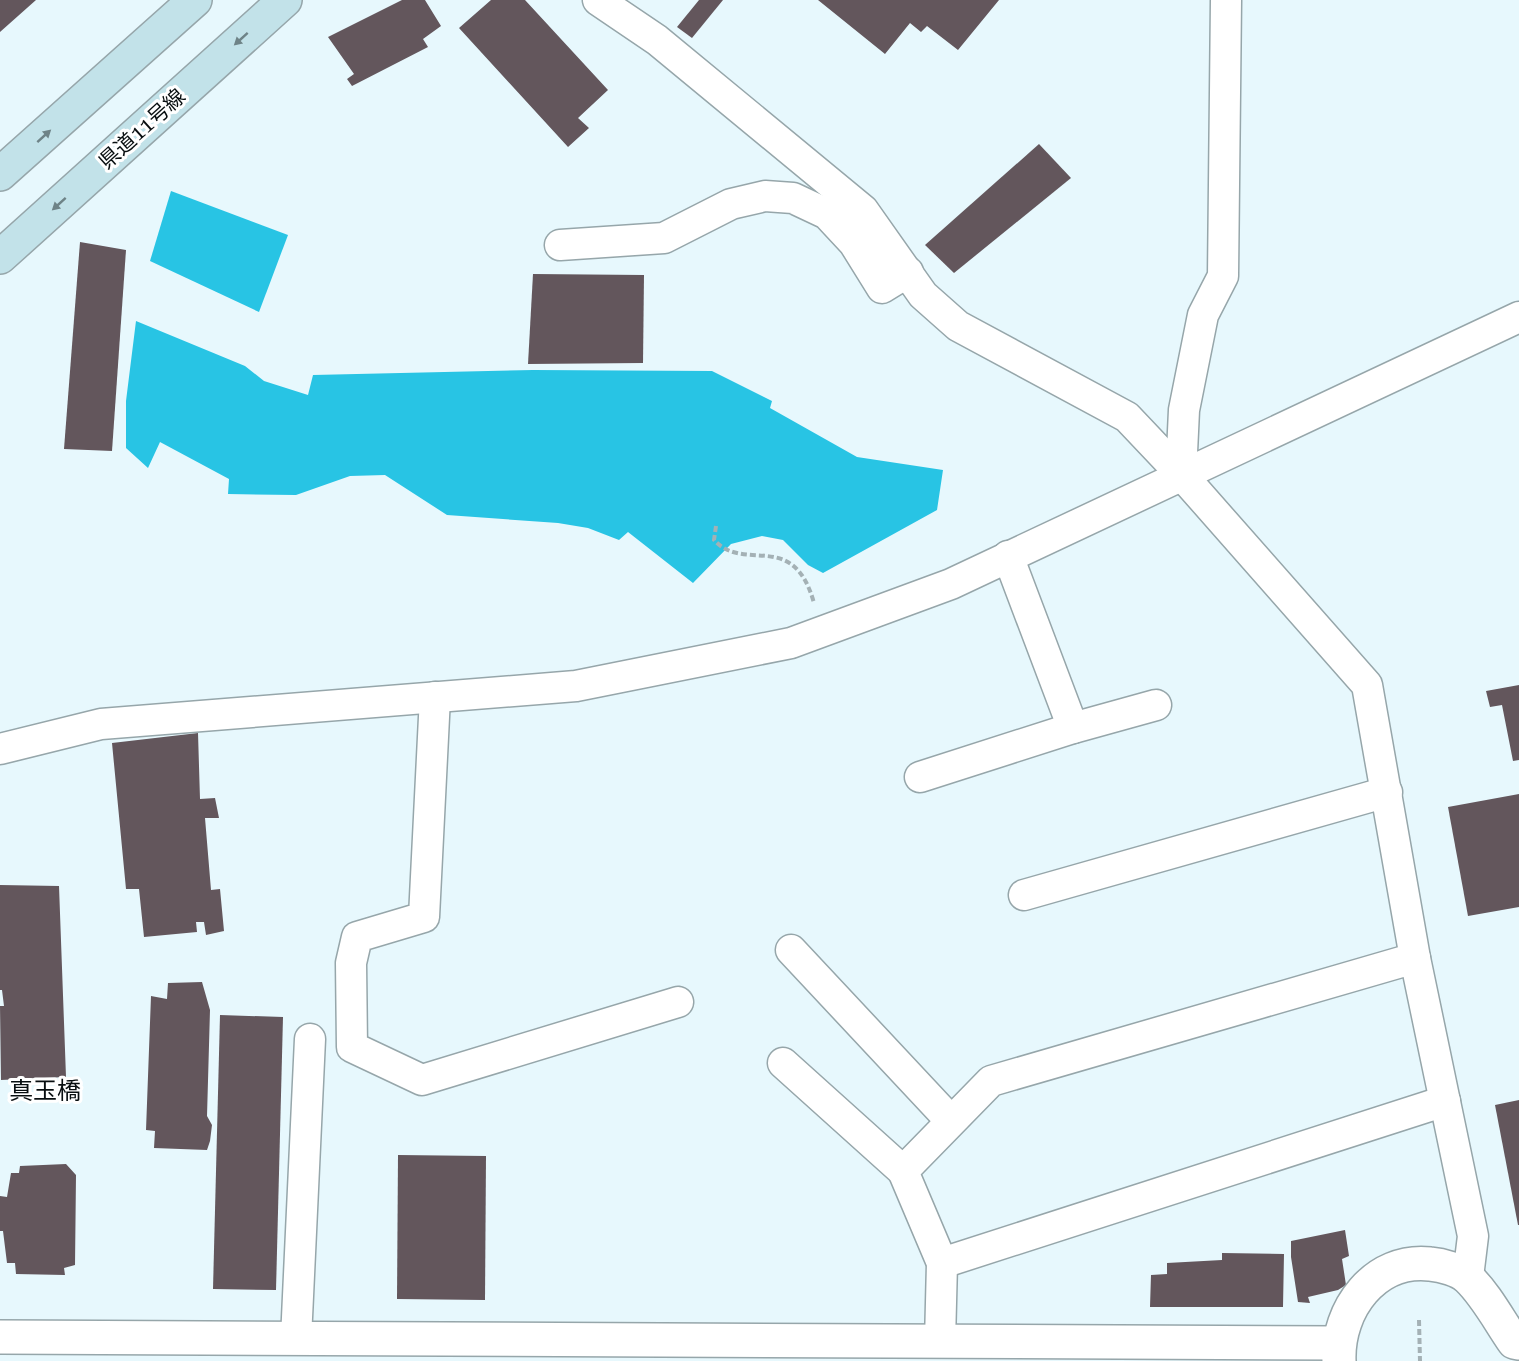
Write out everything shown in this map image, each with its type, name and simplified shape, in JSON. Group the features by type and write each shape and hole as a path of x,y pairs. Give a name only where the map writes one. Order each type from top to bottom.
{"main road":[{"path":"0,174 195,0"},
{"name":"県道11号線","path":"0,257 285,0"}],"street":[{"path":"598,0 657,40 863,210 923,294 958,326 1127,417 1181,474 1367,685 1415,957 1473,1236 1468,1277"},
{"path":"1181,474 1184,410 1203,315 1223,276 1226,0"},
{"path":"560,245 664,238 731,204 765,196 784,197 793,198 826,214 854,243 882,288 908,272"},
{"path":"0,749 101,724 576,686 791,642 951,584 1519,317"},
{"path":"1008,556 1073,728"},
{"path":"435,697 424,917 357,938 351,963 352,1047 422,1080 678,1002"},
{"path":"920,777 1073,728 1156,705"},
{"path":"1024,895 1387,792"},
{"path":"791,950 951,1122"},
{"path":"903,1171 991,1081 1415,957"},
{"path":"296,1338 310,1039"},
{"path":"783,1063 903,1171 942,1263 940,1342"},
{"path":"942,1263 1445,1101"},
{"path":"0,1337 940,1342 1339,1352 1347,1318 1363,1289 1384,1272 1410,1262 1441,1265 1468,1277 1514,1342 1519,1344"}],"path":[{"path":"716,526 714,540 719,545 730,550 787,560 799,571 810,591 822,632"},
{"path":"1419,1320 1420,1361"}],"shaded area":[{"path":"171,191 288,235 259,312 150,261"},
{"path":"136,321 245,366 264,381 308,395 313,375 533,370 712,371 772,401 770,408 857,457 943,470 937,510 823,573 808,565 783,540 762,536 731,544 693,583 628,532 619,540 588,528 558,523 447,515 385,475 350,476 296,495 228,494 229,479 160,442 148,468 126,448 126,401"}],"building":[{"path":"0,0 36,0 0,32"},
{"path":"402,0 425,0 441,26 423,39 428,47 352,86 347,79 354,74 328,37"},
{"path":"491,0 525,0 608,90 578,118 589,128 568,147 459,28"},
{"path":"699,0 723,0 692,38 677,27"},
{"path":"818,0 999,0 958,50 927,26 921,32 910,23 885,54"},
{"path":"1039,144 1071,178 954,273 925,245"},
{"path":"80,242 126,250 112,451 64,449"},
{"path":"533,274 644,275 643,363 528,364"},
{"path":"1519,685 1519,760 1513,761 1502,705 1490,707 1486,691"},
{"path":"198,733 200,799 215,798 219,818 205,818 211,890 220,889 224,931 206,935 204,922 196,922 197,932 144,937 139,889 126,889 112,743"},
{"path":"1519,794 1519,907 1468,916 1448,807"},
{"path":"0,885 59,886 66,1077 1,1080 0,1006 4,1006 2,990 0,990"},
{"path":"202,982 210,1010 207,1116 212,1125 210,1141 207,1150 154,1148 155,1131 146,1130 151,996 167,999 168,983"},
{"path":"220,1015 283,1017 276,1290 213,1289"},
{"path":"1519,1100 1519,1225 1518,1225 1495,1105"},
{"path":"398,1155 486,1156 485,1300 397,1299"},
{"path":"66,1164 76,1175 75,1265 64,1268 65,1275 16,1274 15,1263 7,1263 3,1231 0,1231 0,1196 7,1197 11,1173 19,1173 20,1166"},
{"path":"1345,1230 1349,1256 1342,1259 1346,1285 1338,1290 1308,1297 1310,1303 1298,1302 1291,1257 1291,1241"},
{"path":"1222,1253 1284,1254 1283,1307 1150,1307 1151,1275 1167,1274 1167,1263 1222,1260"}],"district":[{"name":"真玉橋","path":"45,1091"}]}
